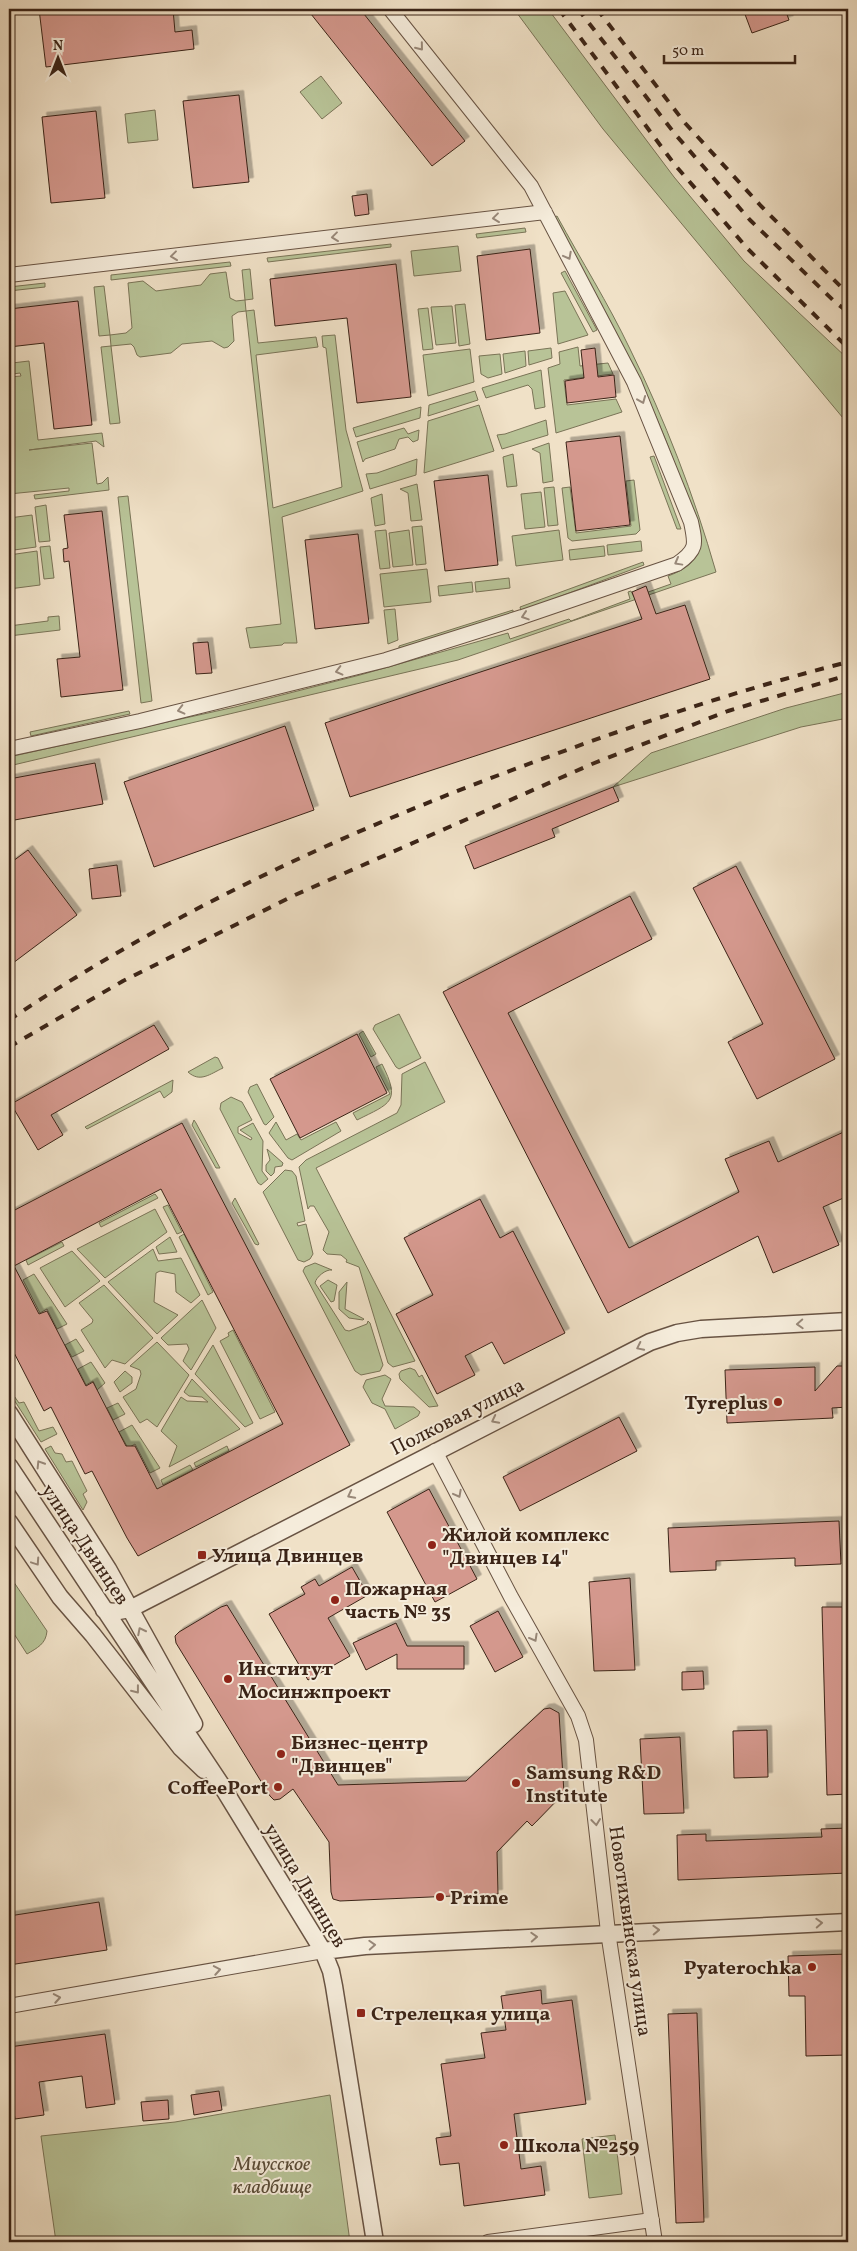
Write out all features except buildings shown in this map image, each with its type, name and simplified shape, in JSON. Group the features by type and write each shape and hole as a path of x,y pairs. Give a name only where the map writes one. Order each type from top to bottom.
{"street":[{"path":"9,749 140,720 386,660 532,614 678,564 691,554 695,540 691,522 634,382 531,186 390,9"},
{"path":"9,275 545,212"},
{"name":"Полковая улица","path":"104,1610 113,1612 130,1610 635,1349 677,1333 726,1328 848,1322"},
{"path":"9,1413 108,1569 147,1644 207,1747 220,1783"},
{"name":"Новотихвинская улица","path":"435,1451 515,1604 578,1716 586,1740 608,1932 655,2242"},
{"name":"улица Двинцев","path":"9,1466 220,1783 323,1951 331,1971 334,1986 375,2242"},
{"path":"9,1522 60,1597 93,1635 181,1748 220,1783"},
{"path":"9,2006 323,1951 365,1946 608,1932 848,1922"},
{"path":"488,2242 652,2220"}],"green space":[{"path":"514,9 548,9 674,177 744,261 848,359 848,424 603,129"},
{"path":"321,76 342,103 322,119 300,92"},
{"path":"155,110 158,140 128,143 125,114"},
{"path":"557,216 613,315 655,403 678,458 716,572 458,660 9,766 9,757 235,707 360,675 508,633 510,639 569,619 571,621 630,599 628,592 631,591 634,597 671,584 668,576 685,568 694,560 697,554 700,538 697,527 674,462 644,390 610,320 552,218"},
{"path":"525,228 526,232 477,238 476,234"},
{"path":"391,244 391,247 268,262 267,258"},
{"path":"458,246 461,271 414,276 411,251"},
{"path":"230,262 231,266 111,280 111,275"},
{"path":"250,269 253,299 245,300 242,270"},
{"path":"565,271 597,330 593,332 561,273"},
{"path":"226,272 230,298 236,301 245,300 246,311 238,312 232,316 234,341 228,347 224,348 212,341 182,344 171,353 140,357 131,344 111,346 110,335 126,333 132,328 128,283 143,281 156,291 201,285 210,274"},
{"path":"45,283 45,287 9,291 9,287"},
{"path":"104,286 110,335 99,336 94,287"},
{"path":"565,291 588,335 558,344 553,293"},
{"path":"465,304 470,344 459,346 455,305"},
{"path":"452,306 456,343 436,345 431,307"},
{"path":"428,308 433,349 423,350 418,309"},
{"path":"254,310 258,343 316,337 318,347 256,355 273,508 342,487 326,348 323,347 322,336 335,335 346,430 363,491 282,517 297,643 250,648 246,628 281,624 246,311"},
{"path":"111,346 120,423 110,424 101,347"},
{"path":"578,347 580,366 608,363 613,374 564,380 567,405 616,399 622,412 556,433 548,368 560,364 559,352"},
{"path":"551,348 552,358 529,365 528,351"},
{"path":"470,349 474,382 428,396 423,355"},
{"path":"525,351 526,366 505,373 503,354"},
{"path":"500,354 502,374 488,378 481,374 479,356"},
{"path":"29,361 38,440 102,433 104,447 96,441 29,450 92,443 97,484 102,483 108,477 109,490 35,499 34,495 69,491 69,488 9,494 9,377 21,376 20,373 13,374 12,363"},
{"path":"541,370 545,407 535,409 532,389 528,385 486,398 482,388"},
{"path":"475,391 478,400 428,416 429,405"},
{"path":"479,405 494,451 424,473 428,421"},
{"path":"421,407 420,418 356,437 353,428"},
{"path":"546,420 548,435 502,449 497,435"},
{"path":"404,428 408,434 419,430 418,440 413,442 408,437 399,439 395,449 365,459 363,462 357,442"},
{"path":"549,443 553,481 543,483 540,453 532,449"},
{"path":"513,454 517,486 507,487 503,457"},
{"path":"654,456 681,529 677,529 650,457"},
{"path":"417,459 416,475 370,489 366,474 377,473"},
{"path":"634,480 640,530 636,534 572,541 568,538 562,488 570,487 576,533 631,526 626,481"},
{"path":"417,484 422,520 411,521 408,493 400,489"},
{"path":"554,487 558,525 548,526 544,488"},
{"path":"541,492 545,527 525,529 521,494"},
{"path":"382,494 385,524 375,526 371,498"},
{"path":"128,496 152,701 141,703 118,497"},
{"path":"46,505 50,541 39,542 35,507"},
{"path":"32,515 36,547 14,550 12,530 9,530 9,518"},
{"path":"422,526 426,564 416,565 412,527"},
{"path":"386,530 390,568 380,569 375,531"},
{"path":"409,530 413,565 393,567 389,533"},
{"path":"559,530 563,560 516,566 512,536"},
{"path":"641,541 642,551 608,555 607,545"},
{"path":"50,546 54,578 44,579 40,547"},
{"path":"604,546 605,556 570,560 569,550"},
{"path":"37,551 40,585 9,589 9,555"},
{"path":"643,562 644,565 521,611 520,607"},
{"path":"427,569 431,602 384,607 380,574"},
{"path":"509,578 510,588 476,592 475,582"},
{"path":"472,582 473,592 439,596 438,586"},
{"path":"395,609 398,640 388,644 384,610"},
{"path":"513,610 513,614 399,649 399,646"},
{"path":"59,616 60,630 9,636 9,626 48,621 48,617"},
{"path":"848,692 848,718 801,727 613,787 651,753 786,708"},
{"path":"129,711 130,714 31,736 30,732"},
{"path":"399,1014 421,1058 399,1069 373,1029 375,1025"},
{"path":"363,1031 376,1054 371,1057 359,1034"},
{"path":"215,1057 218,1058 223,1068 201,1077 188,1072"},
{"path":"425,1062 445,1102 316,1168 415,1361 393,1367 388,1363 359,1267 346,1262 347,1260 341,1255 327,1254 323,1250 329,1232 314,1206 310,1206 308,1209 299,1167 306,1160 397,1113 401,1105 402,1074"},
{"path":"382,1064 391,1086 391,1094 389,1100 385,1105 357,1120 353,1113 390,1094 376,1067"},
{"path":"173,1080 172,1092 164,1098 160,1091 87,1129 85,1127"},
{"path":"257,1084 274,1117 266,1125 248,1092 250,1087"},
{"path":"231,1097 242,1102 252,1120 238,1127 238,1133 251,1140 252,1138 240,1130 253,1123 263,1141 262,1171 268,1179 261,1185 258,1183 220,1109 221,1103"},
{"path":"194,1120 220,1168 216,1168 192,1125"},
{"path":"276,1122 286,1140 297,1134 301,1140 336,1122 341,1131 292,1160 288,1158 269,1133"},
{"path":"267,1149 283,1163 282,1166 275,1167 274,1173 271,1176 266,1171 266,1165 270,1160"},
{"path":"285,1170 292,1171 296,1176 305,1221 297,1223 298,1226 306,1224 313,1254 310,1259 304,1262 298,1260 263,1192"},
{"path":"155,1194 158,1198 101,1227 99,1223"},
{"path":"235,1198 258,1245 255,1244 232,1203"},
{"path":"168,1205 182,1232 177,1234 163,1207"},
{"path":"155,1209 167,1232 105,1278 77,1249"},
{"path":"184,1234 213,1292 208,1295 179,1237"},
{"path":"170,1237 177,1252 159,1254 156,1247"},
{"path":"62,1242 64,1246 28,1265 26,1260"},
{"path":"153,1249 158,1261 181,1258 200,1295 191,1303 176,1292 175,1274 160,1271 156,1273 154,1302 178,1315 157,1334 108,1282"},
{"path":"72,1251 100,1281 65,1307 40,1268"},
{"path":"315,1263 332,1270 322,1274 315,1283 345,1330 349,1331 367,1324 368,1321 370,1323 383,1365 380,1371 361,1375 355,1371 303,1271 305,1267"},
{"path":"34,1274 67,1324 57,1329 47,1309 40,1313 23,1280"},
{"path":"328,1280 337,1285 334,1301 331,1302 320,1286"},
{"path":"347,1282 345,1309 363,1320 349,1318 339,1309 339,1292"},
{"path":"104,1285 153,1338 125,1364 112,1360 105,1368 81,1330 92,1323 93,1320 79,1303"},
{"path":"202,1300 216,1328 191,1370 183,1361 189,1349 187,1344 168,1345 161,1338"},
{"path":"233,1330 275,1412 260,1419 220,1341 229,1336 228,1333"},
{"path":"76,1339 84,1351 72,1357 65,1345"},
{"path":"157,1342 189,1375 157,1427 147,1419 140,1423 123,1397 136,1389 141,1374 140,1370 130,1366"},
{"path":"213,1345 253,1423 245,1427 195,1374"},
{"path":"91,1362 105,1383 97,1390 93,1381 86,1385 78,1369"},
{"path":"410,1368 415,1370 419,1377 422,1375 438,1406 429,1407 400,1379 399,1374 401,1371"},
{"path":"125,1371 132,1377 132,1383 120,1392 114,1382"},
{"path":"385,1375 391,1379 382,1399 385,1406 414,1407 420,1412 418,1416 395,1429 385,1409 372,1403 363,1387 366,1380"},
{"path":"192,1379 240,1429 169,1467 177,1446 161,1431 181,1397 187,1401 208,1402 202,1397 189,1396 184,1392"},
{"path":"9,1392 12,1393 19,1403 24,1402 39,1431 53,1427 57,1434 41,1442"},
{"path":"118,1403 125,1414 113,1420 107,1408"},
{"path":"132,1425 160,1468 150,1473 135,1444 128,1448 119,1432"},
{"path":"51,1446 55,1453 62,1454 66,1462 72,1461 87,1491 83,1494 87,1502 83,1510 45,1449"},
{"path":"227,1446 229,1451 196,1467 194,1463"},
{"path":"190,1465 193,1470 163,1485 161,1480"},
{"path":"9,1575 47,1631 43,1642 27,1654 9,1626"},
{"name":"Миусское кладбище","path":"330,2095 350,2242 56,2242 41,2136 175,2122"},
{"path":"615,2135 622,2194 589,2198 582,2139"}],"railway":[{"path":"559,9 675,165 748,249 848,348"},
{"path":"578,9 675,134 750,220 835,302 848,312"},
{"path":"597,9 685,123 761,206 848,294"},
{"path":"9,1020 136,942 202,906 269,873 405,812 475,784 658,718 734,694 848,662"},
{"path":"9,1047 123,981 295,895 592,764 728,711 848,675"}],"place":[{"name":"Tyreplus","path":"778,1402"},
{"name":"Жилой комплекс \"Двинцев 14\"","path":"432,1545"},
{"name":"Улица Двинцев","path":"202,1555"},
{"name":"Пожарная часть № 35","path":"335,1600"},
{"name":"Институт Мосинжпроект","path":"228,1679"},
{"name":"Бизнес-центр \"Двинцев\"","path":"281,1754"},
{"name":"Samsung R&D Institute","path":"516,1783"},
{"name":"CoffeePort","path":"278,1787"},
{"name":"Prime","path":"440,1897"},
{"name":"Pyaterochka","path":"812,1967"},
{"name":"Стрелецкая улица","path":"361,2013"},
{"name":"Школа №259","path":"504,2145"}]}
